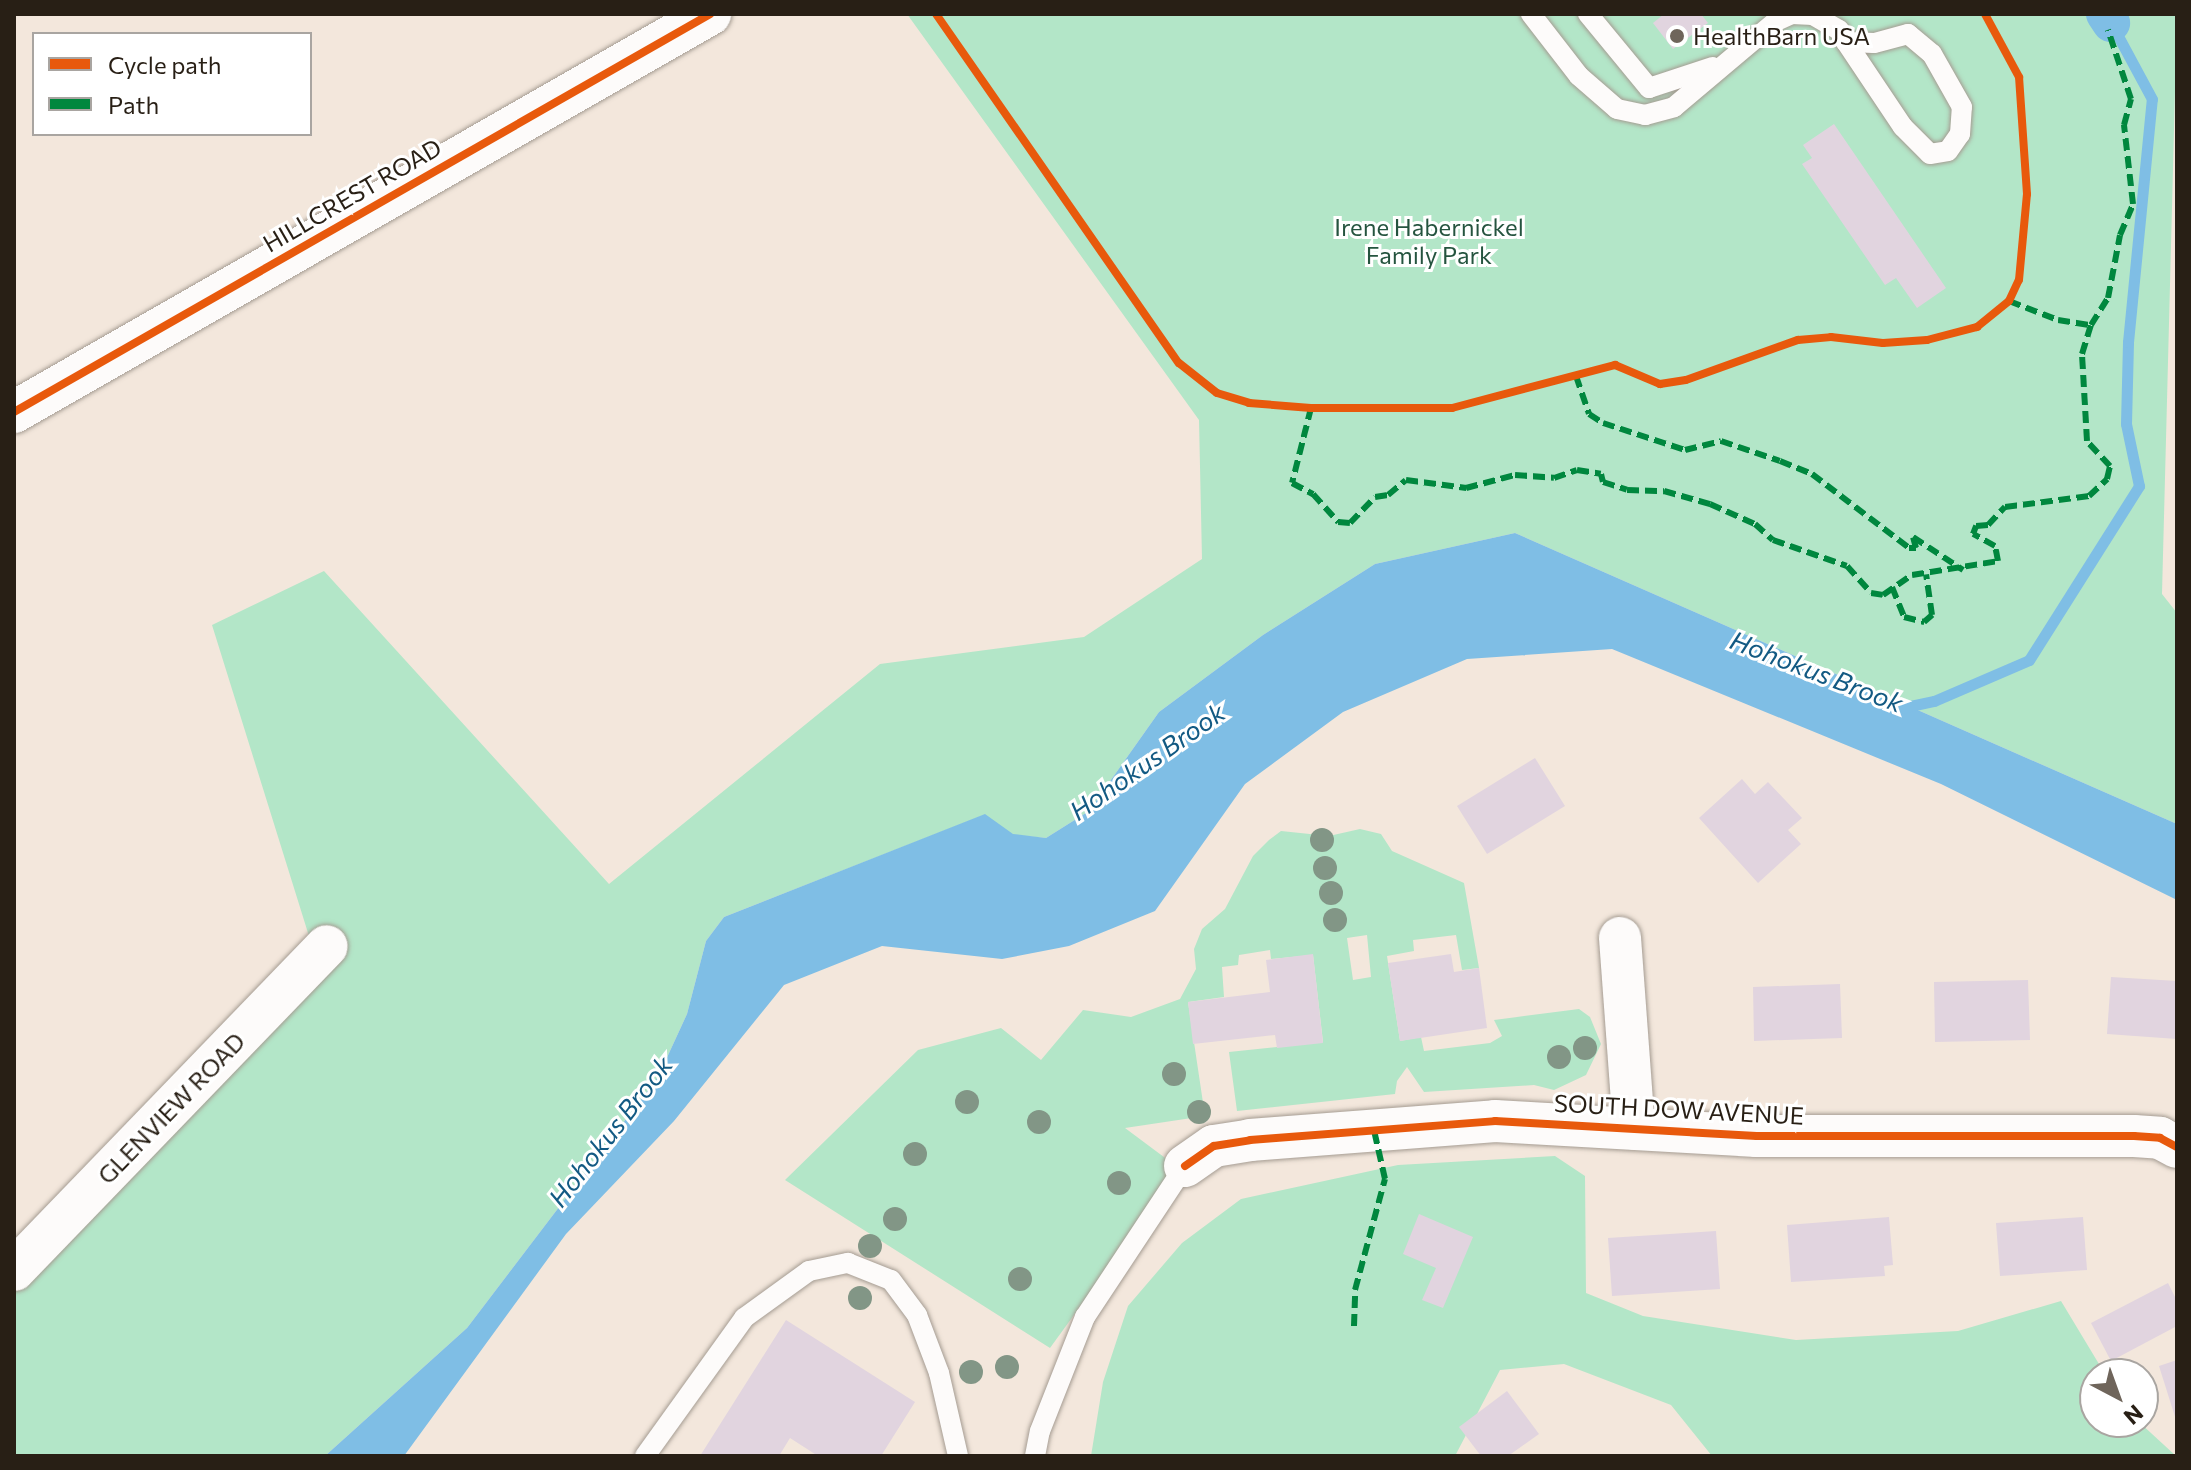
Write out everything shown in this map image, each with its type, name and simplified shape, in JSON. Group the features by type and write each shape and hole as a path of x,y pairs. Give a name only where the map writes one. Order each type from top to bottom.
{"street":[{"name":"HILLCREST ROAD","path":"14,412 710,14"},
{"path":"1620,938 1634,1128"},
{"name":"GLENVIEW ROAD","path":"14,1270 327,946"},
{"name":"SOUTH DOW AVENUE","path":"1185,1166 1214,1146 1308,1135 1495,1121 1757,1136 2134,1136 2160,1138 2177,1147"}],"lane":[{"path":"1531,14 1579,76 1617,109 1645,115 1674,107 1721,65 1792,14 1813,15 1839,30 1846,42 1903,127 1930,154 1948,151 1960,134 1962,107 1932,54 1908,34 1874,43 1846,42"},
{"path":"1588,14 1649,88 1721,65"},
{"path":"1035,1456 1085,1317 1185,1166"},
{"path":"645,1456 744,1318 809,1271 848,1263 891,1280 917,1315 939,1373 958,1456"}],"green space":[{"name":"Irene Habernickel Family Park","path":"907,14 2177,14 2162,594 2177,613 2177,824 1515,533 1375,564 1263,635 1159,712 1089,811 1046,838 1013,835 984,815 724,917 706,941 687,1014 658,1077 467,1328 325,1456 14,1456 14,1257 313,949 212,625 324,571 609,884 880,664 1084,637 1202,559 1199,420"},
{"path":"1360,829 1381,834 1392,851 1464,883 1479,968 1462,970 1456,935 1413,940 1414,951 1387,956 1400,1041 1421,1037 1424,1051 1490,1043 1502,1036 1494,1020 1579,1009 1590,1017 1601,1044 1586,1075 1554,1090 1534,1085 1424,1092 1407,1067 1397,1081 1395,1094 1237,1111 1229,1052 1323,1042 1313,955 1271,959 1270,950 1239,955 1238,965 1222,967 1224,997 1188,1002 1205,1116 1125,1128 1180,1169 1050,1348 785,1180 918,1050 1001,1028 1041,1060 1083,1010 1131,1017 1180,999 1196,969 1194,949 1202,929 1225,909 1253,856 1281,831 1329,836","holes":["1367,935 1371,977 1353,980 1347,938"]},
{"path":"1555,1156 1585,1176 1586,1293 1643,1316 1796,1340 1958,1331 2061,1301 2095,1358 2079,1358 2079,1438 2156,1438 2176,1456 1712,1456 1671,1405 1564,1364 1500,1370 1455,1456 1091,1456 1103,1382 1128,1306 1182,1243 1241,1199 1398,1165"}],"water":[{"name":"Hohokus Brook","path":"1515,533 2177,824 2177,900 1941,784 1612,649 1467,659 1343,712 1245,784 1155,911 1069,946 1002,959 882,946 784,985 674,1121 566,1234 404,1456 325,1456 467,1328 658,1077 687,1014 706,941 724,917 985,814 1013,834 1046,838 1089,811 1159,712 1263,635 1375,564"}],"building":[{"name":"HealthBarn USA","path":"1664,14 1701,14 1708,23 1673,49 1653,23"},
{"path":"1834,124 1946,288 1917,308 1896,278 1885,285 1802,164 1812,158 1803,145"},
{"path":"1535,758 1565,806 1487,854 1457,806"},
{"path":"1742,779 1755,794 1768,782 1802,818 1788,830 1801,844 1758,883 1699,818"},
{"path":"1313,954 1323,1043 1277,1048 1275,1035 1193,1044 1188,1002 1270,992 1266,960"},
{"path":"1451,954 1454,972 1479,968 1487,1028 1400,1041 1388,963"},
{"path":"2111,977 2177,981 2177,1039 2107,1034"},
{"path":"2028,980 2030,1040 1935,1042 1934,982"},
{"path":"1840,984 1842,1038 1754,1041 1753,987"},
{"path":"1419,1214 1473,1237 1443,1308 1422,1300 1436,1268 1403,1254"},
{"path":"1889,1217 1893,1265 1884,1266 1885,1276 1791,1282 1787,1225"},
{"path":"2083,1217 2087,1270 2000,1276 1996,1223"},
{"path":"1716,1231 1720,1289 1612,1296 1608,1238"},
{"path":"2168,1283 2177,1301 2177,1326 2117,1358 2109,1358 2091,1323"},
{"path":"786,1320 915,1402 881,1456 818,1456 790,1438 779,1456 700,1456"},
{"path":"2177,1360 2176,1420 2159,1366"},
{"path":"1507,1391 1539,1434 1508,1456 1481,1456 1459,1427"}],"waterway":[{"path":"2105,14 2111,23"},
{"name":"Hohokus Brook","path":"1896,709 1934,701 2029,660 2139,486 2126,424 2128,342 2152,99 2111,23"}],"marked path":[{"path":"1311,408 1292,483 1313,494 1338,522 1350,523 1375,497 1388,495 1406,480 1466,488 1515,475 1554,478 1577,470 1601,474 1603,482 1627,490 1664,491 1710,504 1755,524 1773,540 1847,566 1871,593 1883,595 1912,575 1998,561 1995,546 1973,534 1976,526 1988,525 2005,507 2089,496 2107,479 2110,466 2087,441 2082,354 2091,325 2108,298 2120,235 2133,204 2124,125 2131,99 2108,30"},
{"path":"2009,301 2058,320 2091,325"},
{"path":"1576,376 1589,414 1603,423 1685,450 1721,441 1812,474 1909,548 1916,548 1913,537 1963,570"},
{"path":"1892,587 1904,617 1924,622 1932,615 1926,574"},
{"path":"1354,1326 1355,1290 1385,1179 1374,1130"}],"cycle path":[{"path":"14,412 710,14"},
{"path":"936,14 1179,363 1217,393 1249,403 1311,408 1452,408 1615,365 1660,384 1686,380 1798,340 1831,337 1883,343 1927,340 1977,327 2009,301 2019,280 2027,194 2019,77 1985,14"},
{"path":"1185,1166 1214,1146 1250,1140 1495,1121 1757,1136 2134,1136 2160,1138 2177,1147"}],"place":[{"name":"HealthBarn USA","path":"1677,36"}]}
